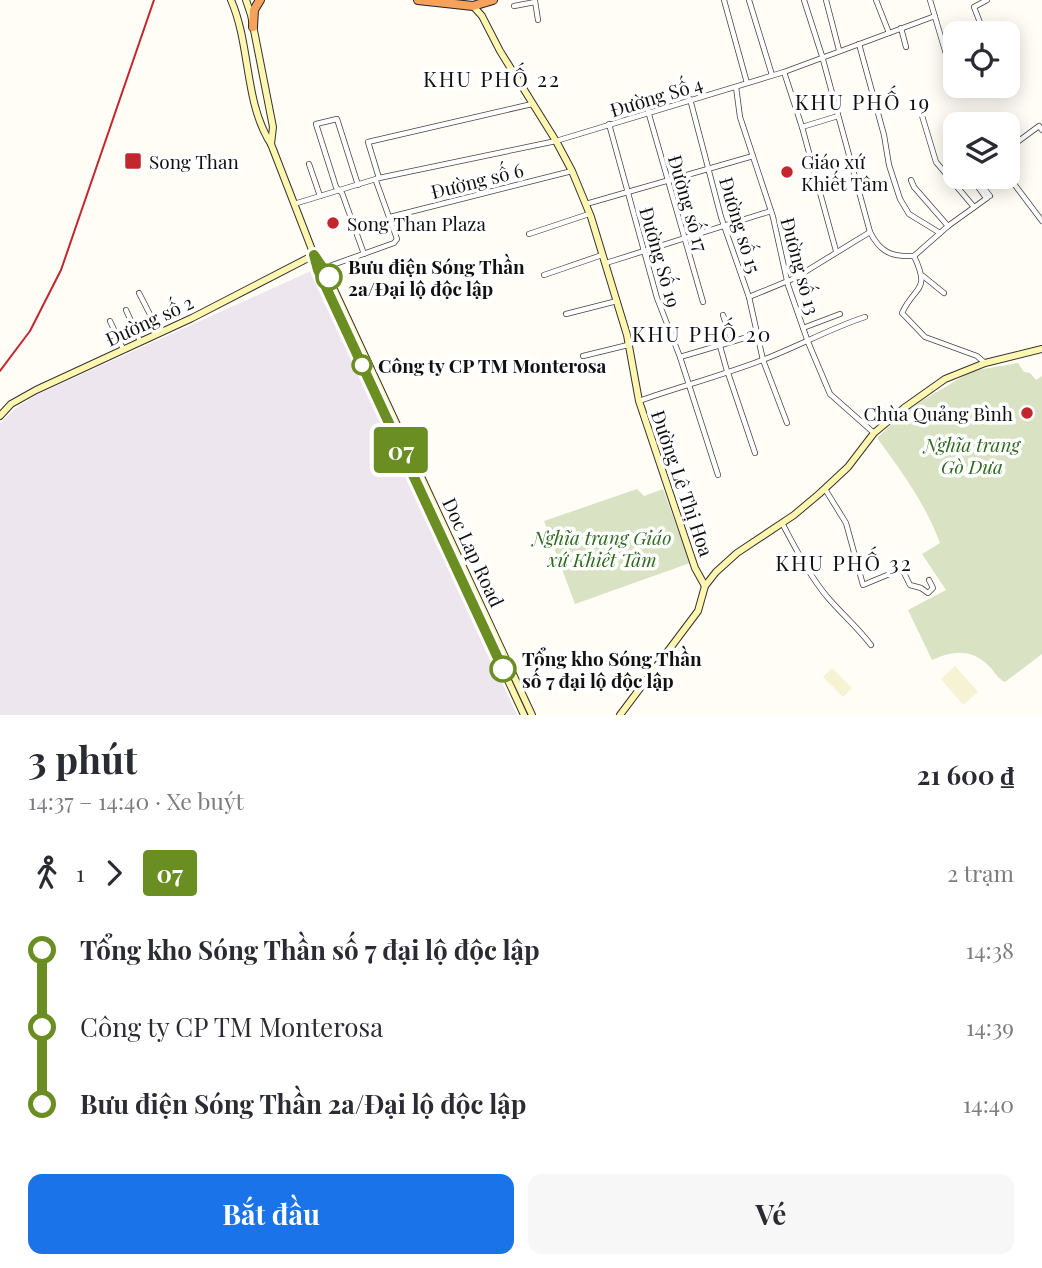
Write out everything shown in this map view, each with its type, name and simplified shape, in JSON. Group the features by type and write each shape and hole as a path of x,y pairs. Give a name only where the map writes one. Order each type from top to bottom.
{"highway":[{"path":"253,27 254,10 260,0"},
{"path":"418,0 474,3 493,0"}],"street":[{"path":"231,0 239,21 261,128 271,144 314,255"},
{"path":"246,0 273,127 271,144"},
{"path":"724,0 747,83"},
{"path":"750,0 772,75"},
{"path":"804,0 870,232 876,244 885,253 914,256 948,226 988,197 982,189"},
{"path":"826,0 839,50"},
{"path":"876,0 889,33"},
{"path":"930,0 943,45"},
{"path":"979,21 974,7 987,0"},
{"path":"514,6 535,1 538,20"},
{"name":"Đường Lê Thị Hoa","path":"474,3 572,171 617,300 639,401 695,568 705,586 737,553 782,523 825,489 848,467 874,433 945,379 985,363 1042,349"},
{"name":"Đường Số 4","path":"293,204 377,180 556,141 784,72 934,16"},
{"path":"901,28 906,47"},
{"path":"859,44 900,200 909,214 940,233"},
{"path":"784,72 836,251"},
{"name":"Đường số 13","path":"736,87 740,117 771,211 787,281 808,342 830,394 874,433"},
{"name":"Đường số 15","path":"690,99 724,226 749,297 763,360"},
{"path":"324,268 394,243 397,239 377,180 368,142 532,104"},
{"path":"920,109 936,162 974,207"},
{"name":"Đường số 17","path":"649,111 703,302"},
{"path":"802,127 838,117"},
{"path":"358,186 337,119 316,124 336,187 364,254"},
{"name":"Đường Số 19","path":"609,124 657,298 680,357 718,475"},
{"path":"1020,140 1039,126 1042,130"},
{"path":"585,204 753,156"},
{"path":"309,164 320,197"},
{"name":"Đường số 6","path":"390,217 572,171"},
{"path":"911,180 948,226"},
{"path":"1017,189 1042,221"},
{"path":"606,263 771,211"},
{"path":"529,234 589,214"},
{"path":"749,297 787,281 870,232"},
{"path":"544,275 603,254"},
{"name":"Doc Lap Road","path":"314,255 324,268 531,715"},
{"name":"Doc Lap Road","path":"314,255 318,270 524,715"},
{"name":"Đường số 2","path":"0,416 11,404 29,393 207,311 314,255"},
{"path":"914,256 922,276 944,293"},
{"path":"922,276 919,290 902,313 925,337 977,356 985,363"},
{"path":"139,293 159,332"},
{"path":"566,314 617,300"},
{"path":"126,310 140,341"},
{"path":"803,328 840,314"},
{"path":"723,316 732,341"},
{"path":"639,401 763,360 865,317"},
{"path":"110,321 123,349"},
{"path":"680,357 758,334"},
{"path":"583,356 628,345"},
{"path":"720,346 755,453"},
{"path":"763,360 787,423"},
{"path":"825,489 846,523 863,585 903,568 911,585 926,593 933,589 929,580"},
{"path":"782,523 829,600 853,622 871,645"},
{"path":"620,715 700,607 705,586"}],"shaded area":[{"path":"311,271 517,715 0,715 0,423 36,395"},
{"path":"955,666 978,692 963,705 941,679"},
{"path":"832,668 852,688 843,697 823,677"}],"green space":[{"name":"Nghĩa trang Gò Dưa","path":"1018,363 1024,372 1030,373 1036,380 1042,376 1042,654 1005,682 976,656 955,653 932,660 908,610 946,590 922,554 940,543 904,475 877,438 908,409 972,371"},
{"name":"Nghĩa trang Giáo xứ Khiết Tâm","path":"637,489 644,496 663,489 690,563 575,604 544,521"}],"railway":[{"path":"0,371 30,331 61,270 154,0"}],"bus line":[{"name":"07","path":"329,277 314,255 318,270 503,669"}],"place":[{"name":"Song Than","path":"133,161"},
{"name":"Giáo xứ Khiết Tâm","path":"787,172"},
{"name":"Song Than Plaza","path":"333,223"},
{"name":"Bưu điện Sóng Thần 2a/Đại lộ độc lập","path":"329,277"},
{"name":"Công ty CP TM Monterosa","path":"362,365"},
{"name":"Chùa Quảng Bình","path":"1027,413"},
{"name":"Tổng kho Sóng Thần số 7 đại lộ độc lập","path":"503,669"}],"district":[{"name":"KHU PHỐ 22","path":"492,78"},
{"name":"KHU PHỐ 19","path":"863,101"},
{"name":"KHU PHỐ 20","path":"702,333"},
{"name":"KHU PHỐ 32","path":"844,562"}]}
